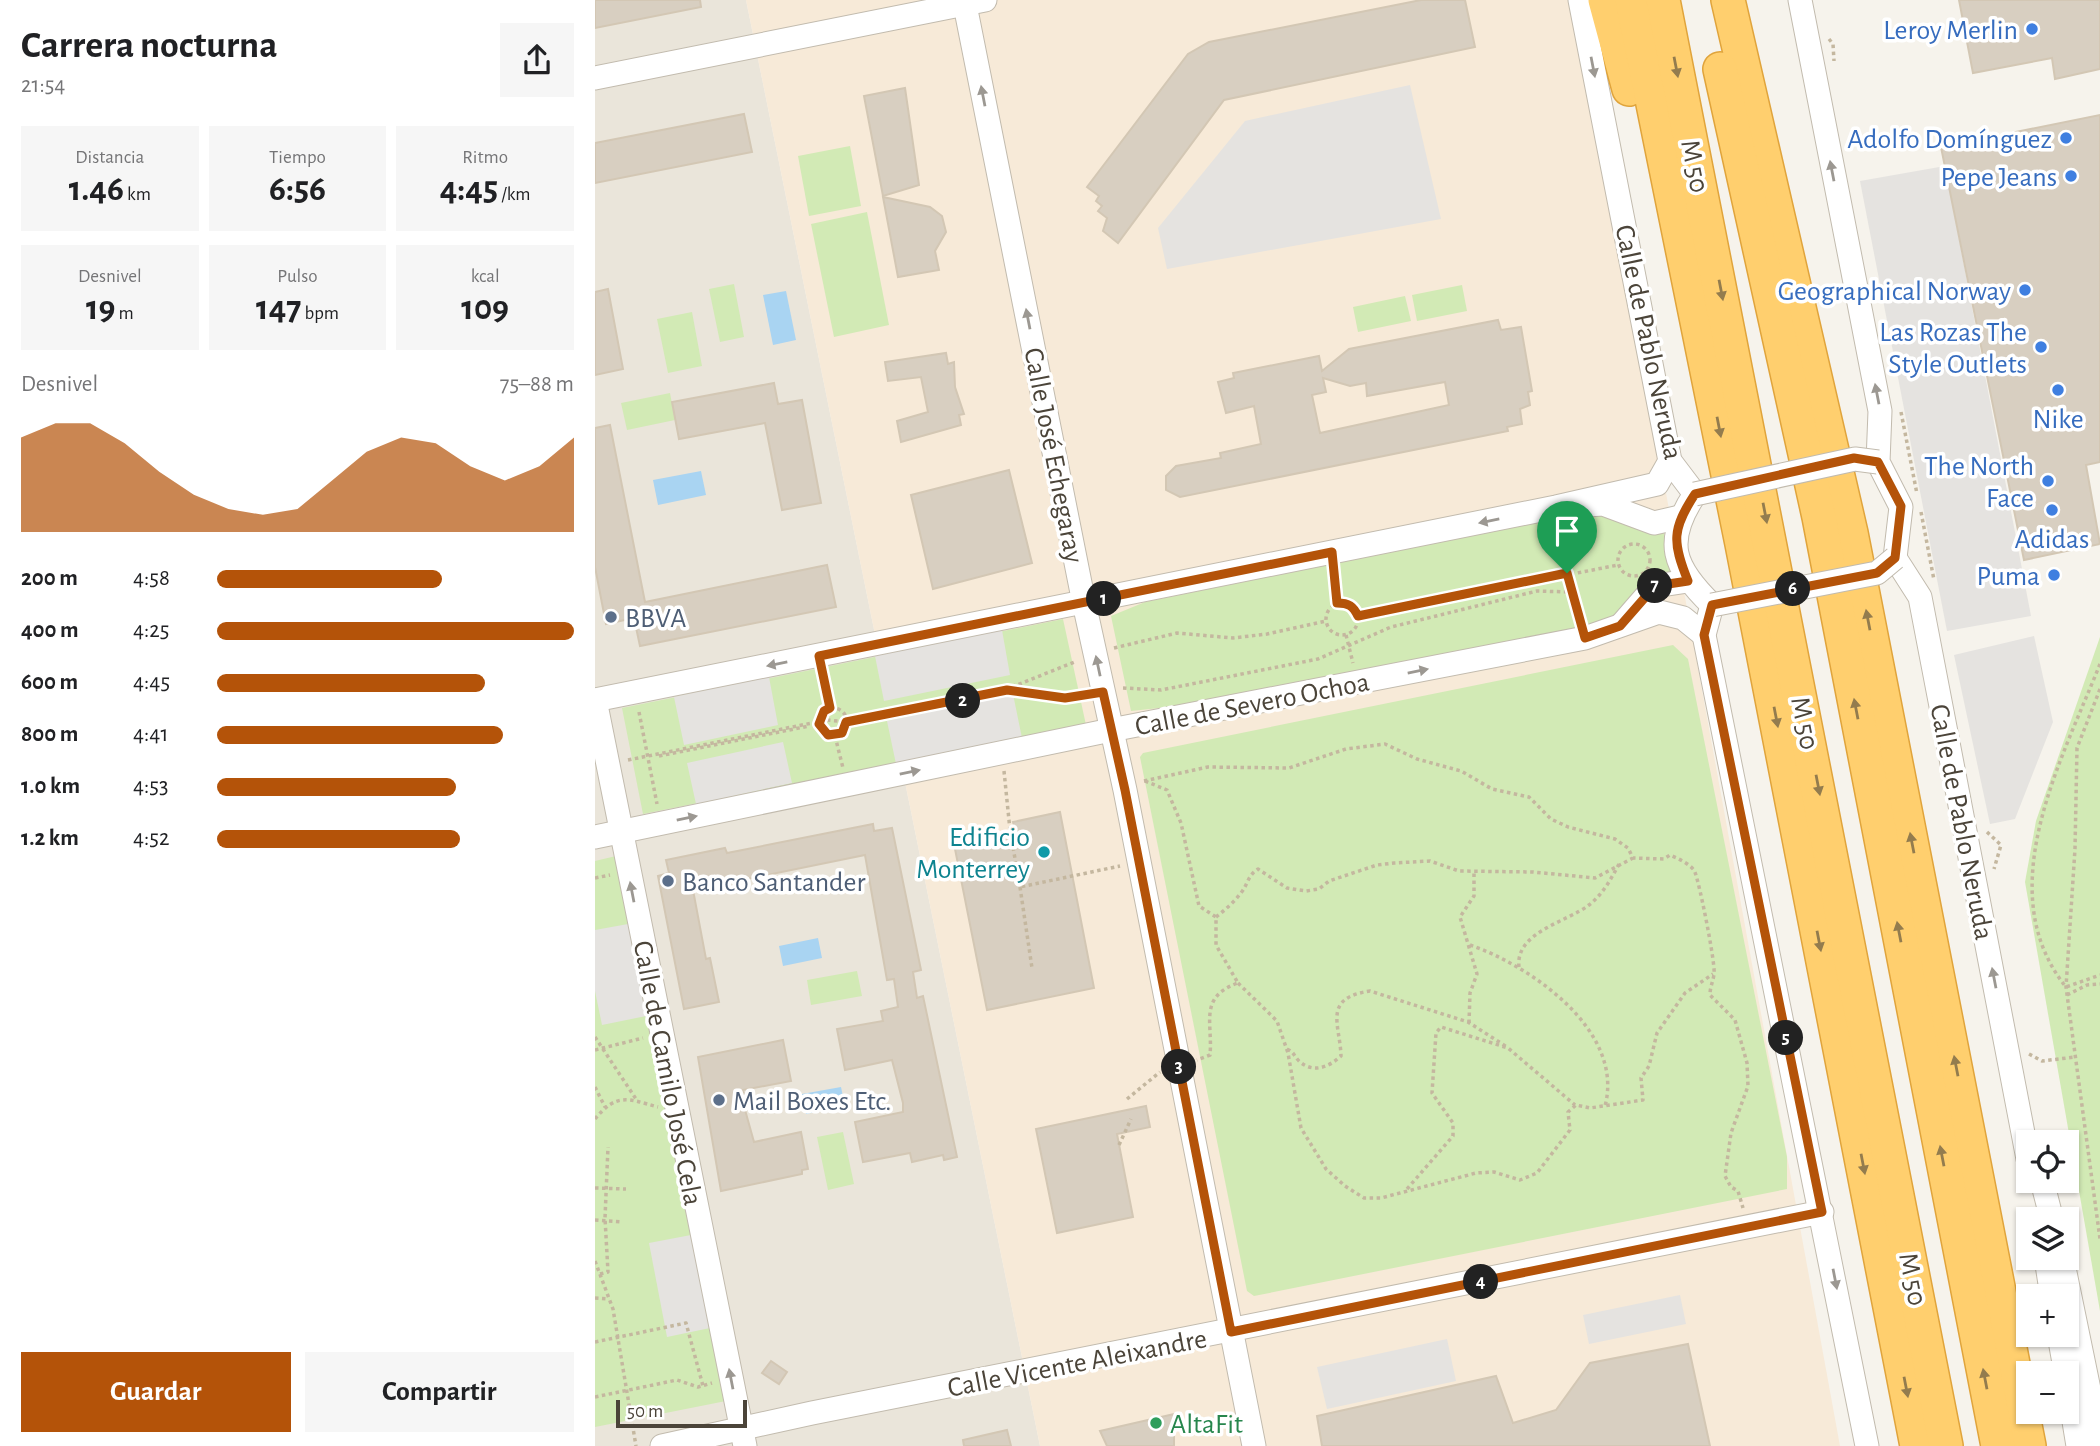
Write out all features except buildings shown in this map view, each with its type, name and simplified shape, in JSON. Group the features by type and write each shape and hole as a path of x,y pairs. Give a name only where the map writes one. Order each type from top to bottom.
{"highway":[{"path":"1605,0 1710,384"},
{"path":"1632,0 1710,384 1917,1446"},
{"name":"M 50","path":"1663,0 1946,1446"},
{"path":"1705,0 1819,517 1998,1446"},
{"path":"1728,0 1833,448 2029,1446"},
{"path":"1745,0 1807,284 1833,448"},
{"path":"1973,1150 2028,1361"},
{"path":"2041,1424 2045,1446"}],"street":[{"name":"Calle de Pablo Neruda","path":"1580,0 1670,461 1695,494 1680,517 1675,551 1688,581 1712,605"},
{"path":"1800,0 1881,411 1878,462 1901,506 1895,558 1877,573 1712,605 1704,635 1867,1446"},
{"path":"1805,30 1807,0"},
{"path":"595,78 971,1"},
{"name":"Calle José Echegaray","path":"971,1 1084,603 1111,730 1135,786 1139,861 1190,1062 1231,1332 1254,1446"},
{"path":"1695,494 1854,458 1878,462"},
{"path":"595,700 1556,507 1657,484 1670,461"},
{"path":"1556,507 1603,504 1654,523 1680,517"},
{"name":"Calle de Pablo Neruda","path":"1895,558 1920,597 2021,1062 2026,1130"},
{"name":"Calle de Severo Ochoa","path":"1620,626 1655,586 1688,581"},
{"name":"Calle de Severo Ochoa","path":"595,837 1111,730 1585,638 1658,612 1683,618 1704,635"},
{"name":"Calle de Camilo José Cela","path":"595,700 743,1438"},
{"path":"2021,1062 2030,1130"},
{"name":"Calle Vicente Aleixandre","path":"662,1446 743,1438 812,1413 1231,1332 1822,1212"},
{"path":"2064,1270 2100,1443"},
{"path":"2074,1424 2078,1446"}],"path":[{"path":"1556,507 1571,592 1578,604 1585,638"},
{"path":"1629,545 1645,549 1649,556 1645,572 1638,576 1622,572 1618,565 1618,556 1629,545"},
{"path":"1332,552 1337,603"},
{"path":"1358,616 1618,565"},
{"path":"608,765 819,723 846,722 1007,690 1065,698 1133,686 1161,690 1318,659 1391,628 1490,601 1537,591 1571,592"},
{"path":"1337,603 1346,603 1354,608 1358,616 1353,631 1346,635 1337,635 1326,621 1330,607 1337,603"},
{"path":"1346,635 1357,683"},
{"path":"819,656 830,708"},
{"path":"2066,987 2056,974 2038,930 2031,886 2034,854 2044,813 2100,664"},
{"path":"2100,689 2077,748 2075,849 2066,987 2100,1239"},
{"path":"635,692 661,823"},
{"path":"2083,706 2092,709"},
{"path":"830,708 843,713 846,722 842,733 835,736 828,735 819,723 824,711 830,708"},
{"path":"835,736 847,785"},
{"path":"1135,786 1208,767 1289,768 1346,749 1385,744 1417,760 1461,771 1492,789 1528,797 1560,823 1615,839 1628,848 1633,858"},
{"path":"1002,753 1010,830 1033,968"},
{"path":"1135,786 1167,790 1181,823 1199,906 1216,917"},
{"path":"1216,917 1234,902 1244,890 1250,874 1258,869 1287,888 1306,891 1319,889 1329,881 1377,865 1394,863 1430,861 1459,871 1534,872 1595,878 1633,858 1664,859 1671,855 1693,869 1699,879 1699,898 1712,943 1715,973 1710,995 1735,1020 1747,1063 1748,1086 1731,1133 1725,1176 1731,1187 1738,1191 1748,1227"},
{"path":"1020,887 1139,861"},
{"path":"1519,967 1518,957 1525,944 1591,904 1609,884 1619,864"},
{"path":"1469,1023 1469,993 1477,974 1460,917 1474,896 1474,872"},
{"path":"595,878 615,874"},
{"path":"1216,917 1216,945 1238,983 1277,1021 1287,1049 1301,1128 1326,1169 1364,1198 1381,1198 1476,1172 1494,1172 1520,1180 1538,1173 1570,1130 1568,1112 1576,1105"},
{"path":"1470,945 1519,967 1559,997 1588,1026 1601,1054 1610,1090 1605,1105"},
{"path":"1287,1049 1308,1066 1321,1069 1332,1064 1341,1056 1335,1017 1341,1003 1356,993 1370,991 1469,1023 1508,1048 1576,1105 1590,1108 1643,1100 1641,1077 1649,1066 1657,1034 1685,993 1715,973"},
{"path":"2066,987 2100,975"},
{"path":"1127,1098 1141,1089 1153,1074 1210,1055 1212,1034 1208,1017 1212,1003 1223,988 1238,983"},
{"path":"2067,995 2087,985 2100,984"},
{"path":"1406,1190 1453,1136 1453,1123 1432,1093 1436,1033 1441,1027 1508,1048"},
{"path":"595,1037 603,1045 636,1101"},
{"path":"595,1050 603,1045 612,1047 637,1038 662,1037"},
{"path":"2021,1062 2075,1057"},
{"path":"595,1087 605,1107"},
{"path":"595,1119 605,1107 623,1099 657,1107 675,1105"},
{"path":"1119,1145 1131,1119"},
{"path":"600,1274 608,1272 605,1220 608,1147"},
{"path":"595,1188 626,1189"},
{"path":"2093,1188 2100,1192"},
{"path":"595,1220 622,1222"},
{"path":"595,1261 609,1299 618,1338 636,1446"},
{"path":"595,1298 609,1299"},
{"path":"595,1342 686,1323 703,1386"},
{"path":"595,1397 677,1380 703,1386 731,1379"}],"shaded area":[{"path":"595,0 746,0 1040,1446 595,1446"},
{"path":"746,0 1576,0 1840,1446 1040,1446"},
{"path":"1410,85 1441,219 1167,269 1158,228 1245,121"},
{"path":"1945,166 2031,616 1947,631 1860,181"},
{"path":"1002,630 1010,675 884,701 875,656"},
{"path":"2034,636 2053,722 2015,819 1990,824 1954,655"},
{"path":"769,677 778,725 684,745 674,697"},
{"path":"1013,694 1022,738 896,764 887,721"},
{"path":"783,742 792,783 696,804 687,763"},
{"path":"628,924 646,1016 602,1025 595,991 595,930"},
{"path":"691,1235 710,1328 667,1337 649,1243"},
{"path":"1680,1295 1686,1324 1589,1344 1583,1315"},
{"path":"1447,1339 1456,1381 1327,1409 1317,1367"}],"green space":[{"path":"850,146 861,206 809,216 798,156"},
{"path":"867,212 889,325 834,337 811,224"},
{"path":"734,284 744,337 720,342 709,289"},
{"path":"1462,285 1467,311 1417,321 1412,295"},
{"path":"1405,296 1411,321 1358,332 1353,307"},
{"path":"692,312 702,366 668,373 657,319"},
{"path":"670,393 675,420 627,430 621,403"},
{"path":"1598,513 1664,532 1665,552 1672,571 1647,580 1613,616 1575,631 1169,707 1131,711 1111,616 1145,602 1549,519"},
{"path":"1063,619 1086,725 643,814 622,708"},
{"path":"2100,637 2100,1311 2079,1191 2079,1130 2068,1130 2025,882 2036,821"},
{"path":"1673,645 1688,659 1787,1157 1787,1189 1254,1296 1247,1291 1140,757 1143,753"},
{"path":"616,856 726,1401 595,1427 595,861"},
{"path":"857,971 862,996 811,1005 807,980"},
{"path":"843,1132 854,1184 828,1190 817,1137"}],"water":[{"path":"786,291 796,340 773,345 763,295"},
{"path":"701,471 706,495 658,505 653,480"},
{"path":"818,938 822,958 783,966 779,946"},
{"path":"841,1087 845,1106 806,1114 802,1094"}],"place":[{"name":"Leroy Merlin","path":"2032,29"},
{"name":"Adolfo Domínguez","path":"2066,138"},
{"name":"Pepe Jeans","path":"2071,176"},
{"name":"Geographical Norway","path":"2025,290"},
{"name":"Las Rozas The Style Outlets","path":"2041,347"},
{"name":"Nike","path":"2058,390"},
{"name":"The North Face","path":"2048,481"},
{"name":"Adidas","path":"2052,510"},
{"name":"Puma","path":"2054,575"},
{"name":"BBVA","path":"611,617"},
{"name":"Edificio Monterrey","path":"1044,852"},
{"name":"Banco Santander","path":"668,881"},
{"name":"Mail Boxes Etc.","path":"719,1100"},
{"name":"AltaFit","path":"1156,1423"}],"route":[{"path":"1854,458 1878,462 1901,506 1895,558 1877,573 1712,605 1704,635 1822,1212 1231,1332 1125,790 1103,692 1065,698 1007,690 846,722 842,733 835,736 822,731 819,724 824,711 830,708 819,656 1332,552 1337,603 1346,603 1354,608 1358,616 1567,573 1571,592 1578,604 1585,638 1620,626 1655,586 1688,581 1675,551 1680,517 1695,494 1854,458"}]}
